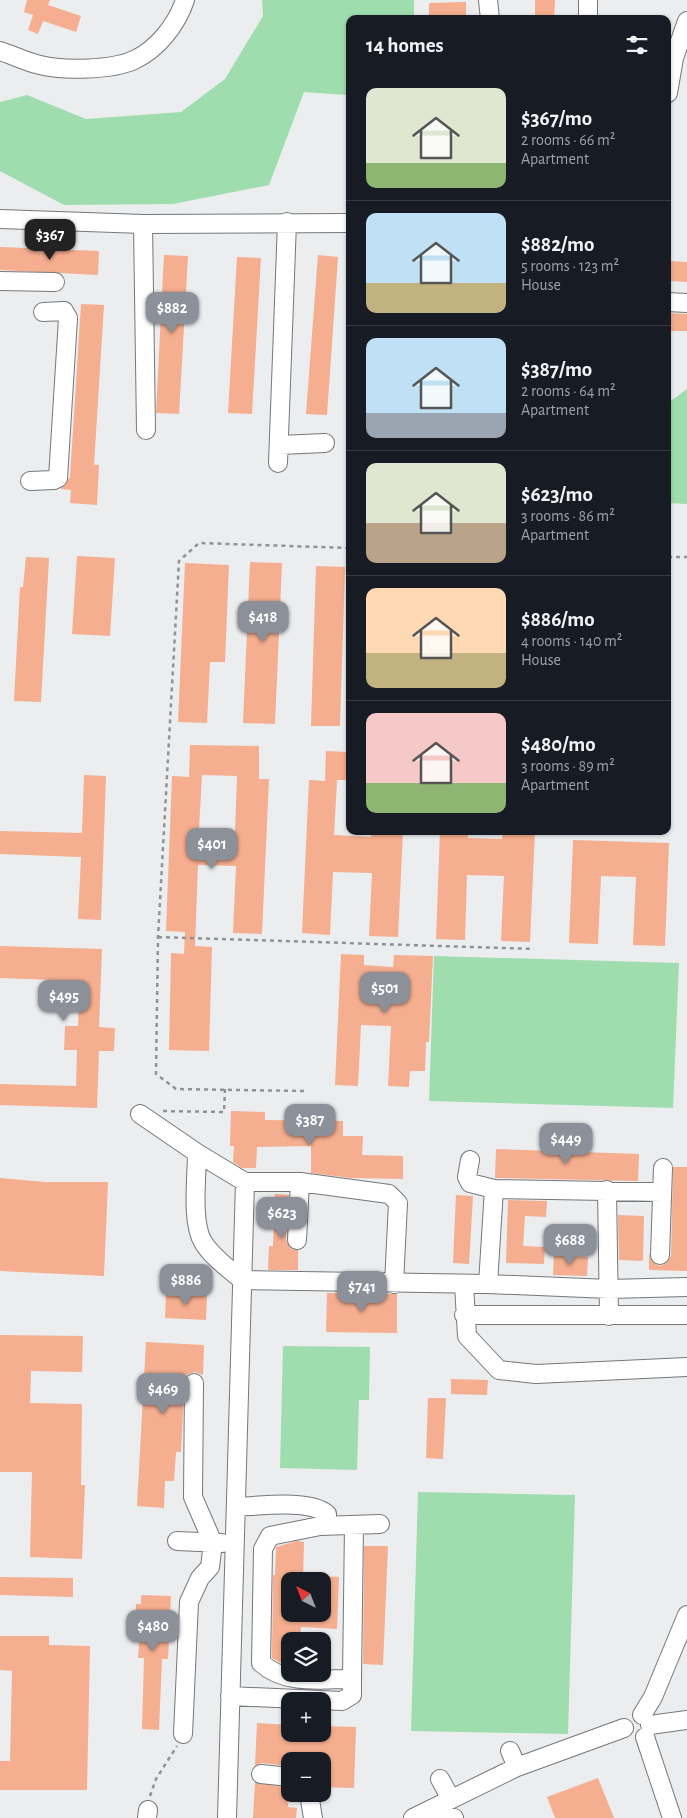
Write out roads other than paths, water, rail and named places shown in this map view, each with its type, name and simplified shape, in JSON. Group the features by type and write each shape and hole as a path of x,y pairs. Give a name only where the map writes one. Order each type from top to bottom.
{"lane":[{"path":"0,51 40,66 106,67 134,60 170,30 185,0"},
{"path":"488,0 490,15"},
{"path":"588,0 588,15"},
{"path":"671,76 674,58 687,21"},
{"path":"0,219 143,224 346,223"},
{"path":"278,463 287,222"},
{"path":"143,224 146,430"},
{"path":"0,281 56,282"},
{"path":"671,302 687,303"},
{"path":"30,481 54,480 58,478 68,318 64,311 43,312"},
{"path":"280,445 325,443"},
{"path":"140,1114 196,1153 245,1182 300,1182 389,1194 398,1203 394,1284"},
{"path":"196,1153 197,1226 203,1242 220,1262 242,1280 394,1284 488,1284 609,1289 687,1286"},
{"path":"470,1160 467,1177 470,1183 494,1189 662,1192"},
{"path":"660,1255 663,1168"},
{"path":"227,1818 245,1182"},
{"path":"297,1240 300,1182"},
{"path":"488,1284 494,1189"},
{"path":"607,1190 609,1316"},
{"path":"464,1285 464,1315 467,1336 499,1370 536,1374 687,1367"},
{"path":"464,1315 687,1315"},
{"path":"183,1734 189,1602 200,1578 210,1567 213,1543 193,1497 194,1383"},
{"path":"236,1506 284,1505 320,1508 327,1514 327,1525"},
{"path":"352,1679 295,1679 271,1672 261,1663 263,1548 270,1536 327,1525 380,1524"},
{"path":"230,1696 342,1701 352,1695 354,1525"},
{"path":"177,1542 235,1543"},
{"path":"413,1818 516,1767 624,1728 627,1735 634,1739 646,1726 653,1697 687,1615"},
{"path":"646,1726 687,1720"},
{"path":"646,1726 672,1818"},
{"path":"510,1750 516,1767"},
{"path":"261,1774 281,1776"},
{"path":"440,1779 451,1800"},
{"path":"311,1802 313,1818"},
{"path":"431,1809 454,1818"}]}
